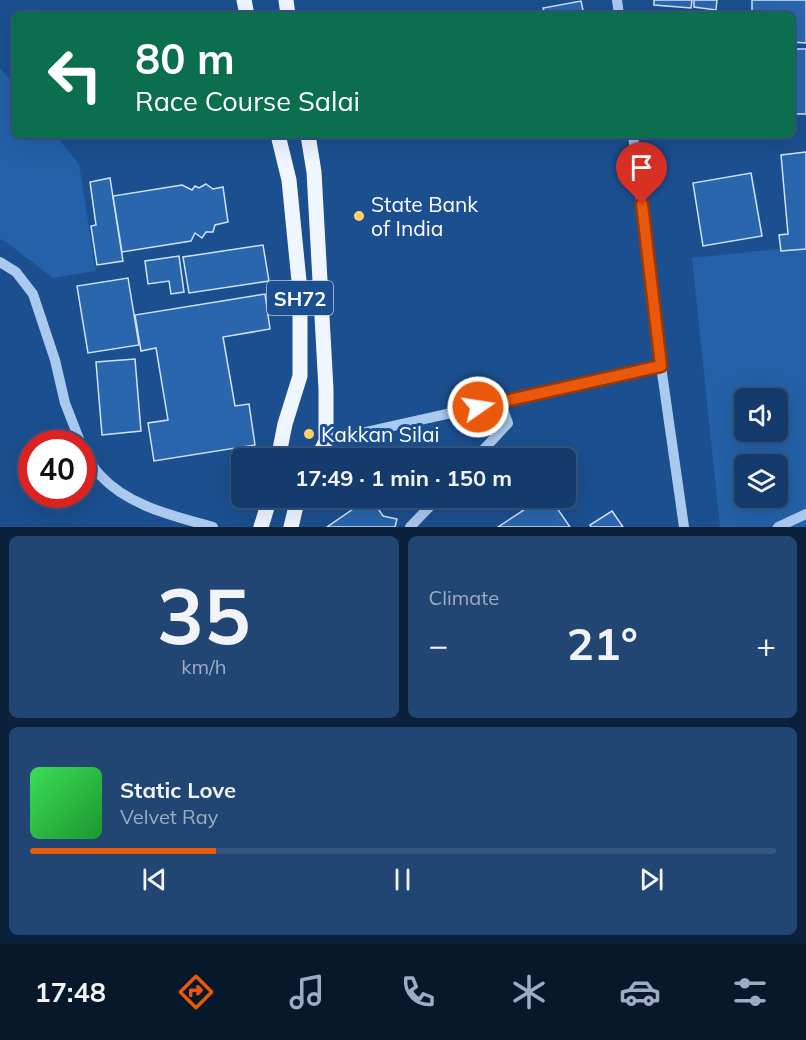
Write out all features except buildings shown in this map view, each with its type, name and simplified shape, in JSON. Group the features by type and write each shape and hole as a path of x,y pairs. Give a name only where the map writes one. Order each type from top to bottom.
{"main road":[{"name":"SH72","path":"279,138 290,180 299,280 300,376 280,448"},
{"name":"SH72","path":"308,138 314,172 326,389 326,441 322,448"},
{"path":"261,527 267,508"},
{"path":"291,527 296,508"}],"street":[{"path":"633,138 661,366 684,527"},
{"path":"0,261 16,272 33,294 55,360 65,403 76,430"},
{"path":"326,441 661,366"},
{"path":"486,448 508,423 500,402"},
{"path":"96,470 116,490 147,506 213,527"},
{"path":"410,527 428,508"},
{"path":"778,527 806,514"}],"shaded area":[{"path":"0,68 12,82 12,138 57,138 79,164 96,271 53,278 0,239"},
{"path":"806,246 806,527 720,527 692,258"}],"place":[{"name":"State Bank of India","path":"359,216"},
{"name":"Kakkan Silai","path":"309,434"}],"route":[{"path":"478,407 661,366 642,204"}]}
